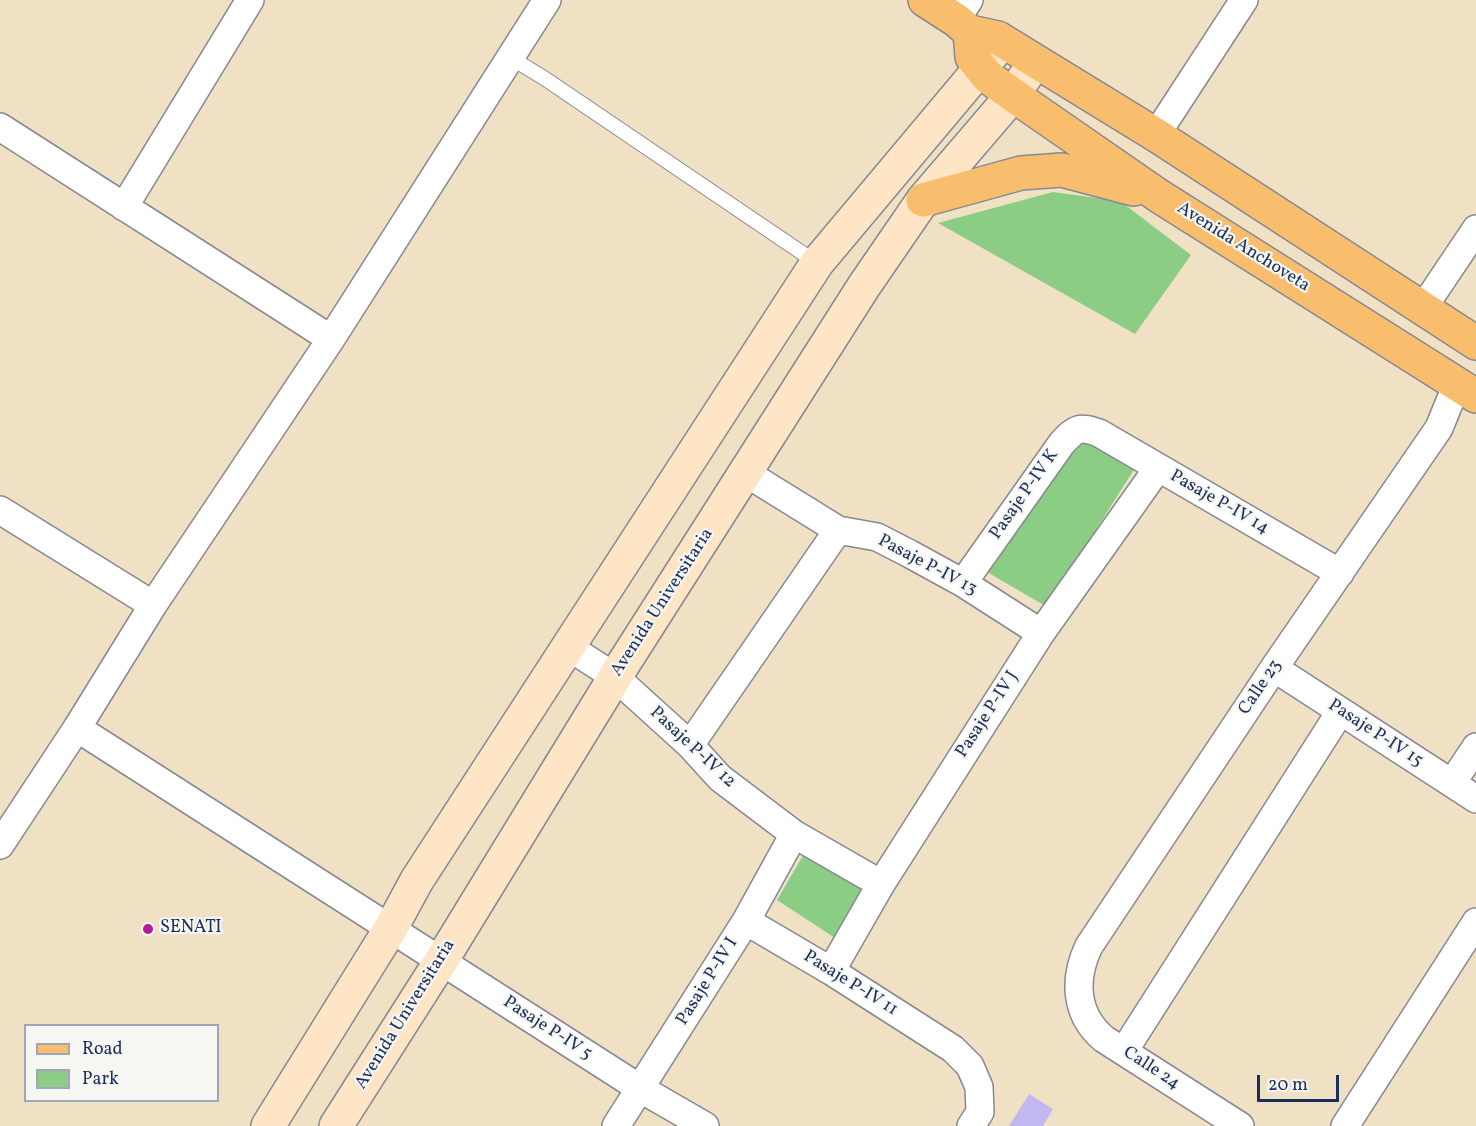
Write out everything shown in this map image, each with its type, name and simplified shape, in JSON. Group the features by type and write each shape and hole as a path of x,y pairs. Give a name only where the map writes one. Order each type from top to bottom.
{"main road":[{"path":"925,0 965,17 1156,135 1476,343"},
{"name":"Avenida Anchoveta","path":"965,17 972,57 988,77 1159,196 1467,390"},
{"path":"268,1126 391,928 417,880 817,263 1003,41"},
{"path":"1013,95 1035,62"},
{"name":"Avenida Universitaria","path":"336,1126 441,961 615,677 864,286 923,200 1013,95"},
{"path":"923,200 1021,173 1062,170 1103,179 1159,196"}],"street":[{"path":"124,207 250,0"},
{"path":"0,845 77,728 153,604 331,339 547,0"},
{"path":"1156,135 1244,0"},
{"path":"0,127 331,339"},
{"path":"1423,308 1476,229"},
{"name":"Calle 23","path":"1080,998 1079,976 1082,961 1089,946 1274,668 1467,390"},
{"name":"Pasaje P-IV K","path":"963,583 1062,443 1074,430 1086,428 1099,433"},
{"name":"Pasaje P-IV 14","path":"1099,433 1340,573"},
{"name":"Pasaje P-IV J","path":"831,971 881,884 1041,633 1158,468"},
{"name":"Pasaje P-IV 13","path":"746,473 838,530 877,537 963,583 1041,633"},
{"path":"0,510 153,604"},
{"path":"690,745 838,530"},
{"name":"Pasaje P-IV 12","path":"567,646 615,677 690,745 720,778 794,834 881,884"},
{"name":"Pasaje P-IV 15","path":"1274,668 1476,799"},
{"path":"1124,1051 1340,712"},
{"name":"Pasaje P-IV 5","path":"77,728 641,1089 705,1126"},
{"path":"1452,783 1476,747"},
{"name":"Pasaje P-IV I","path":"616,1126 746,921 794,834"},
{"name":"Pasaje P-IV 11","path":"746,921 831,971 953,1048 970,1066 978,1087 980,1112 971,1126"},
{"path":"1345,1126 1476,922"},
{"name":"Calle 24","path":"1080,998 1084,1015 1091,1028 1240,1126"}],"lane":[{"path":"512,58 817,263"}],"green space":[{"path":"1053,192 1120,201 1191,255 1135,334 938,223"},
{"path":"1075,432 1135,468 1047,607 987,572"},
{"path":"808,847 866,885 835,938 777,900"}],"building":[{"path":"1029,1094 1053,1109 1043,1126 1009,1126"}],"place":[{"name":"SENATI","path":"148,929"}]}
